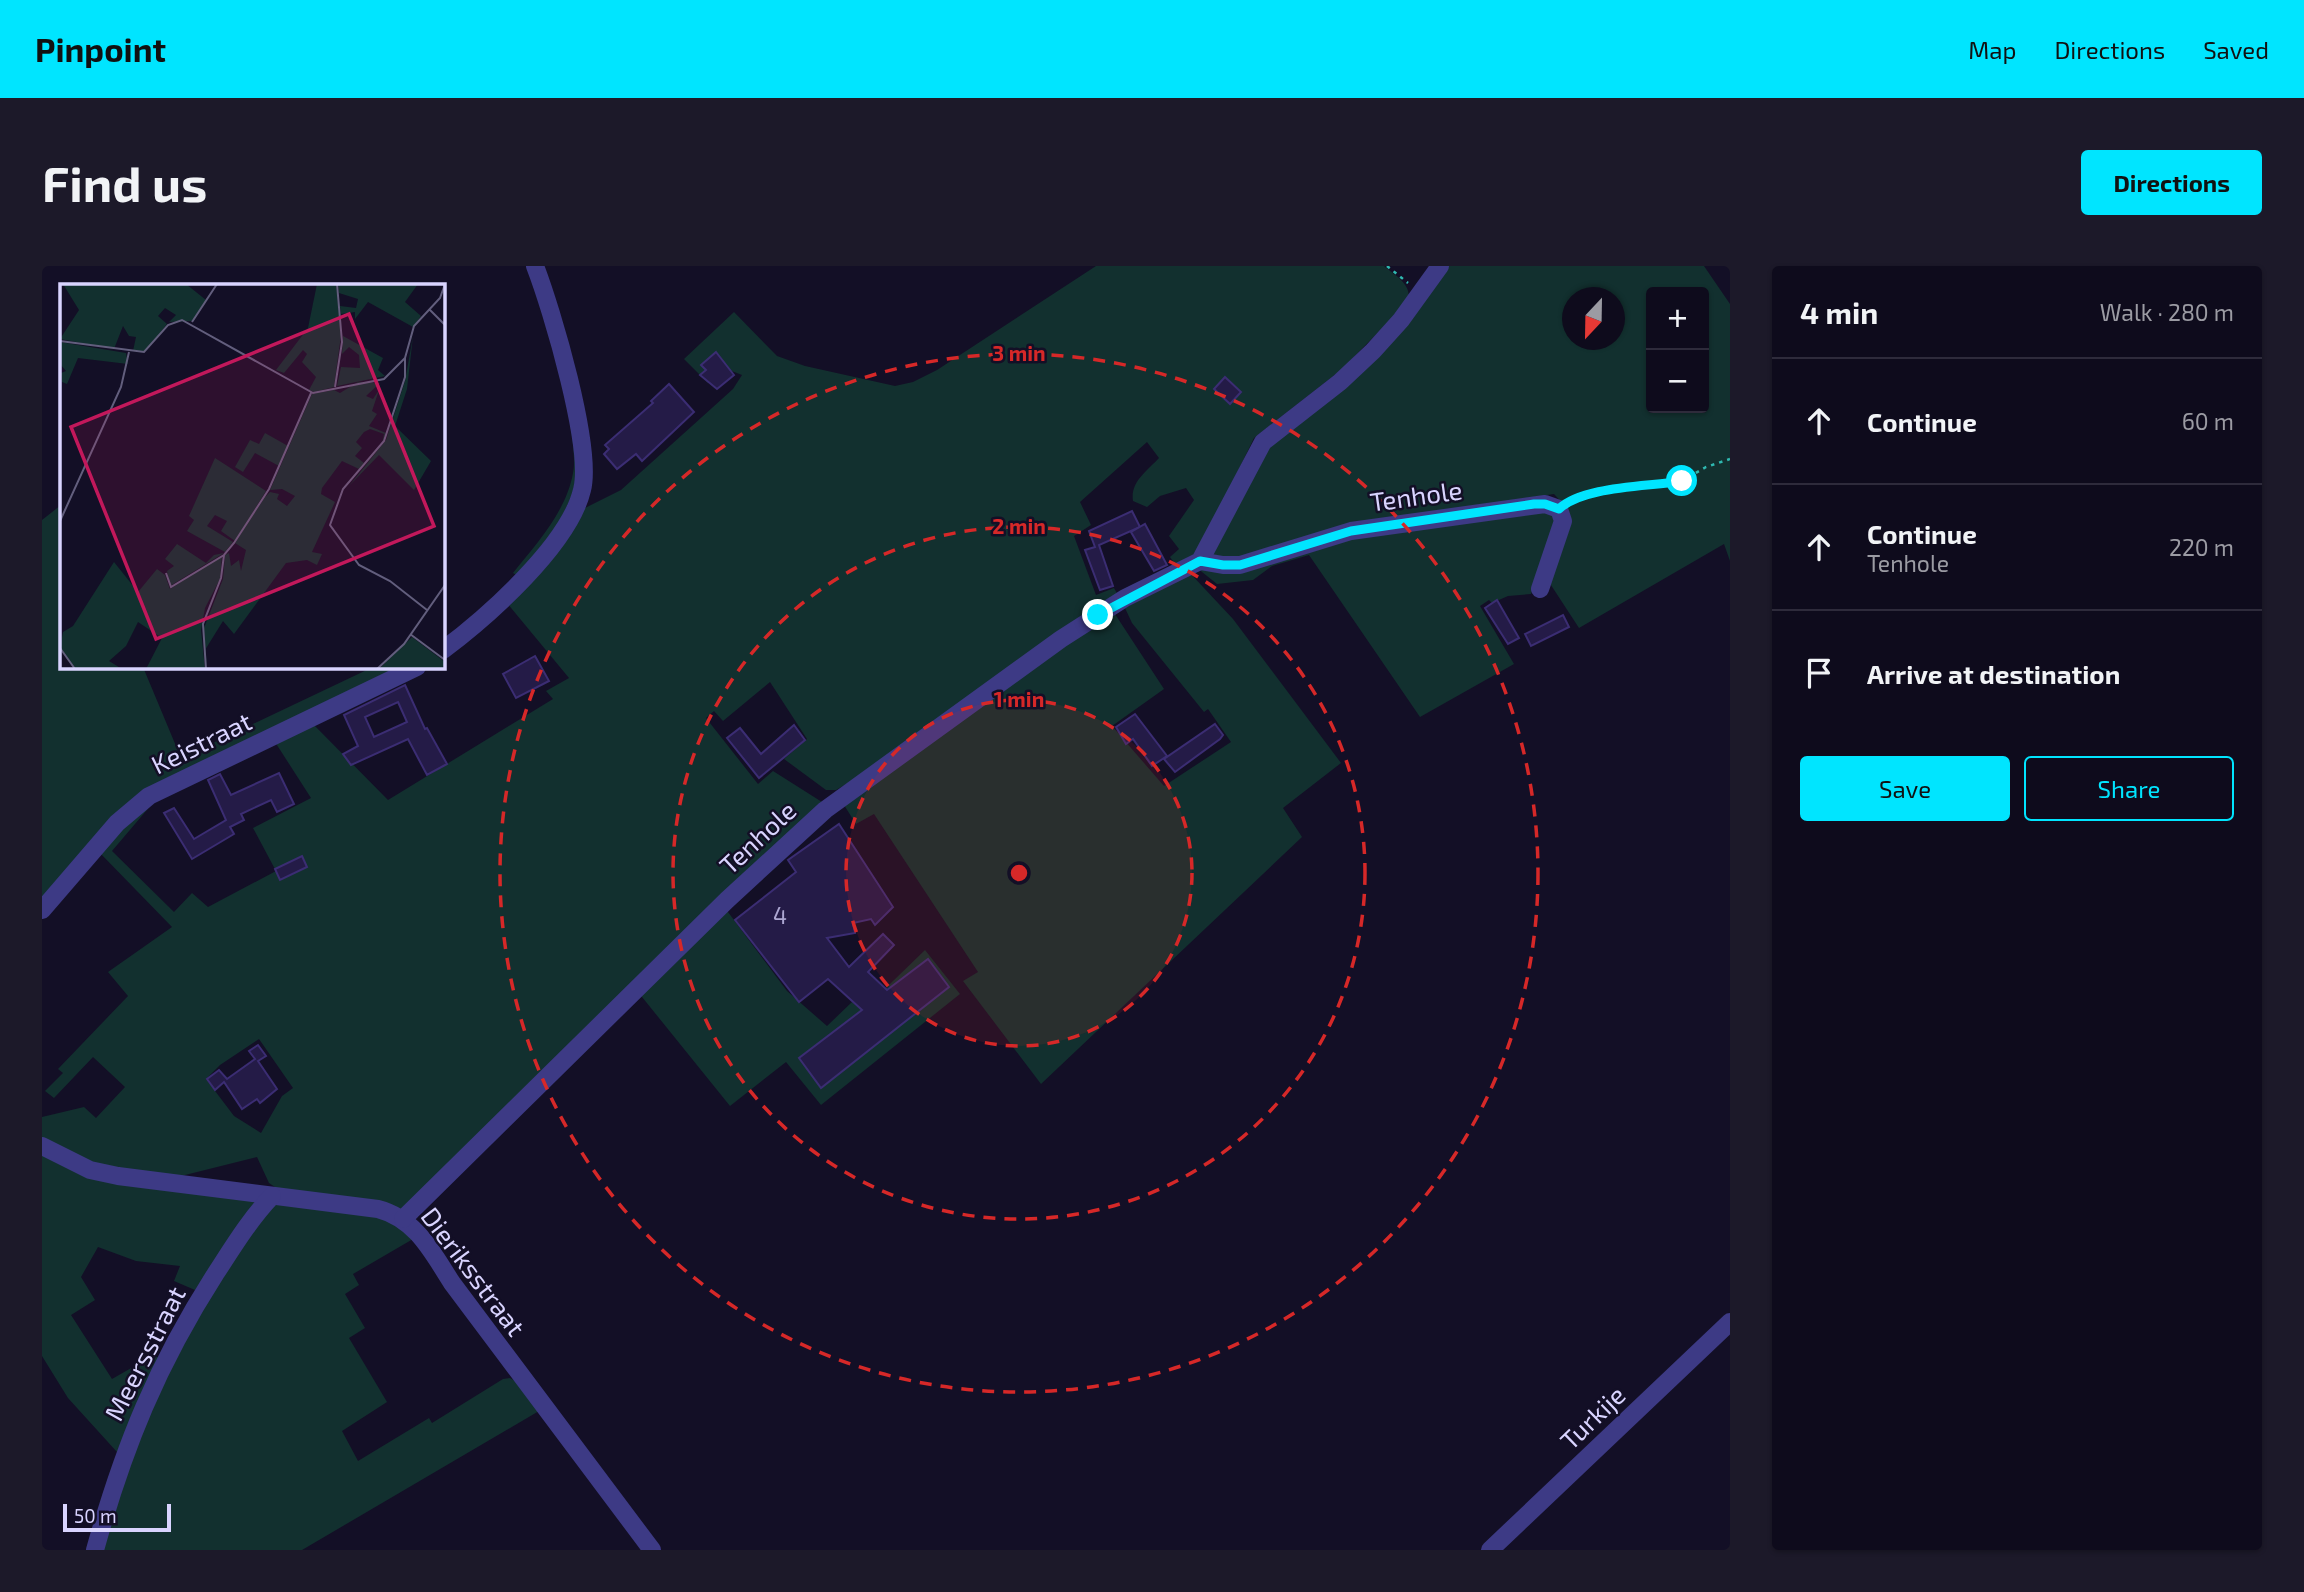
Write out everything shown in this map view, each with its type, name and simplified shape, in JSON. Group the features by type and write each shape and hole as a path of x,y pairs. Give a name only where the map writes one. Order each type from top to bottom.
{"street":[{"path":"444,649 484,618 528,572 566,523 582,491 585,472 583,451 551,312 535,266"},
{"path":"1200,561 1263,442 1353,369 1401,320 1440,266"},
{"name":"Tenhole","path":"403,1219 727,900 825,810 1072,632 1125,598 1200,561 1240,565 1351,531 1534,504 1545,504 1559,509"},
{"path":"1539,589 1563,521 1559,509"},
{"name":"Keistraat","path":"42,910 117,823 149,796 414,668"},
{"name":"Dieriksstraat","path":"42,1146 100,1173 378,1209 403,1219 425,1242 483,1326 652,1550"},
{"name":"Meersstraat","path":"95,1550 124,1452 170,1350 231,1249 272,1196"},
{"name":"Turkije","path":"1490,1550 1730,1322"}],"path":[{"path":"1387,266 1420,296"},
{"path":"1559,509 1569,499 1582,496 1682,481 1706,467 1730,459"}],"green space":[{"path":"526,266 531,266 543,298 580,460 572,495 560,521 518,576 513,573 541,538 564,501 573,473 574,455 566,401 541,309"},
{"path":"1096,266 1384,266 1402,281 1409,296 1408,302 1341,370 1254,438 1208,533 1192,557 1177,567 1170,557 1179,549 1169,536 1194,500 1186,488 1160,496 1147,507 1133,501 1137,482 1159,458 1147,442 1080,502 1091,525 1074,536 1096,595 1114,588 1119,597 865,773 836,790 826,790 784,759 807,739 770,682 723,721 714,711 706,718 758,784 773,771 822,802 402,1213 278,1189 269,1183 257,1157 177,1177 97,1167 42,1139 42,1117 84,1107 96,1118 125,1087 93,1057 54,1098 45,1091 63,1073 58,1069 128,996 108,972 172,927 99,852 122,825 152,804 112,851 174,912 192,893 208,907 276,871 253,828 311,798 275,742 314,725 388,800 553,699 546,691 569,678 507,603 583,509 621,490 733,389 742,375 724,368 708,383 684,359 734,312 777,356 805,366 895,386 913,382 937,370","holes":["259,1039 293,1088 282,1096 261,1133 234,1116 206,1079 220,1065"]},
{"path":"1447,266 1704,266 1730,304 1730,561 1724,544 1579,628 1547,579 1566,507 1554,494 1514,500 1241,561 1212,557 1260,453"},
{"path":"60,506 60,668 143,668 181,758 371,668 405,668 189,771 42,900 42,520"},
{"path":"1537,509 1556,516 1531,594 1508,596 1492,603 1489,600 1480,606 1514,664 1420,717 1309,555 1272,566 1253,580 1217,584 1197,568 1328,538"},
{"path":"1189,572 1233,619 1341,763 1283,808 1302,837 1041,1084 963,981 978,972 874,814 856,824 844,805 1113,611 1164,689 1112,726 1164,786 1231,742 1208,709 1204,712 1132,623 1125,608"},
{"path":"725,908 787,991 827,1026 852,1002 862,1011 925,950 960,994 821,1105 786,1062 730,1106 638,992"},
{"path":"42,1152 255,1200 254,1207 195,1290 174,1281 180,1266 136,1261 98,1247 81,1277 95,1300 71,1315 112,1379 154,1355 159,1358 117,1452 68,1398 42,1356"},
{"path":"285,1204 390,1219 413,1239 353,1274 359,1285 345,1294 365,1328 349,1338 387,1402 342,1431 358,1461 429,1418 432,1423 503,1379 510,1378 517,1382 539,1411 302,1550 99,1550 125,1458 191,1318 273,1205"}],"building":[{"path":"716,352 734,375 717,389 700,375 706,370 701,365"},
{"path":"1225,377 1241,392 1230,404 1214,389"},
{"path":"669,384 694,412 642,461 636,454 617,469 604,454 609,449 605,445 653,403 651,401"},
{"path":"1132,511 1140,527 1099,545 1113,586 1100,590 1085,550 1095,547 1089,531"},
{"path":"1145,524 1167,565 1154,571 1131,532"},
{"path":"1497,600 1519,638 1508,644 1485,608"},
{"path":"1563,615 1569,627 1531,646 1525,634"},
{"path":"535,656 549,681 516,698 503,674"},
{"path":"405,685 425,729 427,728 447,764 427,775 408,739 351,765 343,754 358,746 344,715","holes":["398,702 407,722 374,737 365,717"]},
{"path":"1135,714 1167,756 1152,766 1133,739 1126,744 1116,727"},
{"path":"1215,724 1223,735 1220,739 1175,772 1164,759"},
{"path":"794,725 805,740 759,778 727,738 740,728 761,754"},
{"path":"279,773 294,804 277,812 271,800 241,814 244,820 230,827 234,834 192,859 164,813 174,808 194,839 226,820 208,780 220,774 231,795"},
{"path":"839,824 893,907 875,925 871,919 853,923 855,933 827,938 849,967 883,934 894,945 868,972 887,990 928,959 949,987 821,1088 799,1058 862,1010 828,979 799,1002 735,920 796,872 788,860"},
{"path":"302,856 307,867 280,880 275,869"},
{"path":"258,1045 266,1056 258,1061 277,1089 260,1103 257,1099 242,1109 224,1082 215,1090 207,1079 219,1070 227,1079 255,1059 249,1051"}],"route":[{"path":"1098,615 1125,598 1200,561 1240,565 1324,537 1351,531 1534,504 1554,505 1559,509 1569,499 1608,490 1642,488 1682,481"}]}
